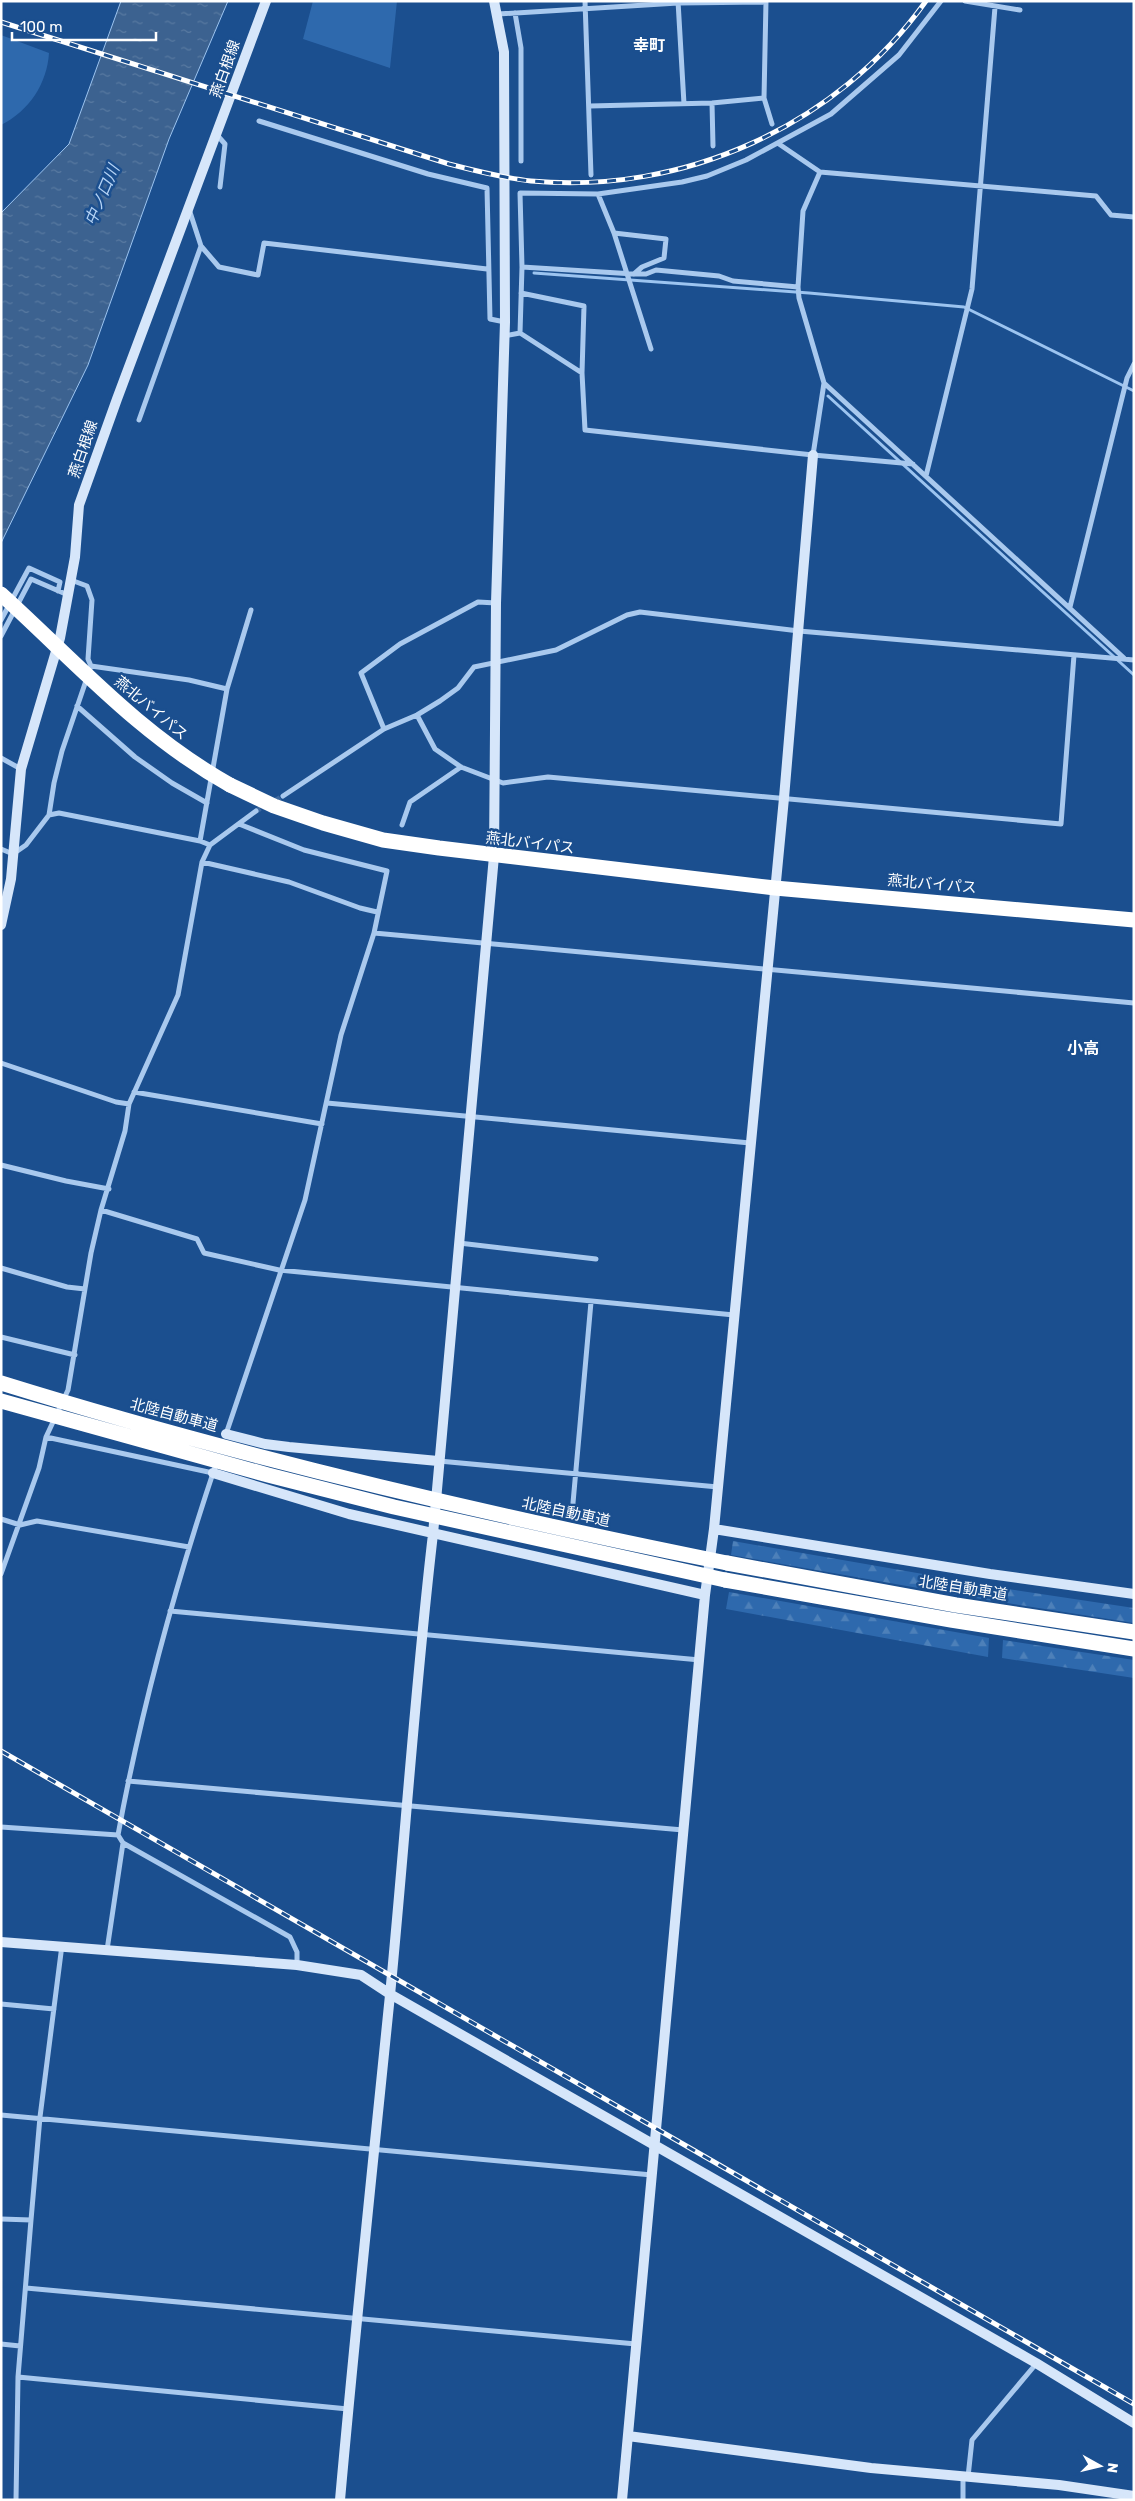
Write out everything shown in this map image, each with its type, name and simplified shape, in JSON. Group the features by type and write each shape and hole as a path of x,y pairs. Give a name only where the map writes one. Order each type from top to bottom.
{"highway":[{"name":"燕北バイパス","path":"1,594 121,708 153,735 193,764 230,785 274,806 356,833 494,856 775,888 1134,920"},
{"name":"北陸自動車道","path":"1,1383 150,1427 398,1491 522,1520 727,1563 956,1604 1134,1632"},
{"path":"1,1401 172,1450 385,1505 725,1580 951,1620 1134,1649"}],"street":[{"name":"燕白根線","path":"1,925 11,879 21,769 60,638 63,593 71,580 79,505 266,1"},
{"path":"340,2500 373,2148 390,1994 494,856 496,604 502,470 504,336 504,52 494,1"},
{"path":"585,1 591,175"},
{"path":"520,333 522,267 520,193 592,191 598,194 682,182 707,176 779,144 831,114 898,55 941,1"},
{"path":"966,1 1020,10"},
{"path":"498,14 678,2 766,2 764,98 772,124"},
{"path":"678,2 684,104"},
{"path":"926,476 972,289 995,7"},
{"path":"515,13 521,48 522,161"},
{"path":"590,106 712,103 764,98"},
{"path":"712,103 713,146"},
{"path":"259,121 428,174 487,188 487,269 490,319 504,322"},
{"path":"217,135 225,144 220,187"},
{"path":"779,144 820,172 1096,196 1111,215 1134,217"},
{"path":"622,2500 683,1830 718,1488 784,798 813,456 824,383 799,298 798,286 803,211 820,172"},
{"path":"598,194 614,234 651,349"},
{"path":"188,208 201,246 218,267 258,276 264,243 487,269"},
{"path":"614,234 666,239 664,258 642,267 634,274"},
{"path":"139,420 201,246"},
{"path":"522,267 627,274 646,274 656,270 719,276 733,281 798,286"},
{"path":"521,294 584,306 582,372 585,430 813,456 912,464"},
{"path":"504,336 520,333 582,372"},
{"path":"1070,607 1127,378 1134,364"},
{"path":"824,383 1124,658"},
{"path":"1,620 30,568 60,582 63,593"},
{"path":"1,636 31,579 63,593"},
{"path":"1,848 12,854 26,845 50,815 54,783 91,666 88,659 92,600 86,586 71,580"},
{"path":"384,729 361,673 400,644 478,602 496,604"},
{"path":"200,841 227,689 252,610"},
{"path":"283,796 384,729 417,715 458,688 474,667 495,661 556,650 627,615 640,612 799,631 1134,660"},
{"path":"417,715 426,736 435,749 461,767 495,780 509,783 548,777 1061,824 1074,655"},
{"path":"91,666 189,680 227,689"},
{"path":"77,706 135,756 172,783 207,803"},
{"path":"1,758 21,769"},
{"path":"402,825 410,802 461,767"},
{"path":"1,1574 39,1468 46,1436 68,1390 91,1253 101,1210 109,1189 125,1131 129,1104 178,995 202,862 210,845 256,811"},
{"path":"50,815 58,813 200,841 210,845"},
{"path":"220,1450 279,1270 305,1200 342,1035 374,933 387,871 304,850 239,824"},
{"path":"202,862 289,882 360,908 377,912"},
{"path":"374,933 487,946 1134,1004"},
{"path":"1,1062 116,1102 129,1104"},
{"path":"134,1092 322,1124"},
{"path":"327,1103 750,1143"},
{"path":"1,1165 66,1181 109,1189"},
{"path":"101,1210 196,1239 204,1254 279,1270 734,1315"},
{"path":"459,1243 596,1259"},
{"path":"1,1268 85,1289"},
{"path":"572,1514 591,1302"},
{"path":"1,1337 75,1355"},
{"path":"226,1434 265,1444 718,1488"},
{"path":"46,1436 212,1473 349,1514 706,1595"},
{"path":"218,1458 170,1611 128,1781 118,1835 123,1842 290,1937 297,1952 297,1965"},
{"path":"1,1519 20,1525 37,1522 189,1546"},
{"path":"714,1528 990,1574 1134,1594"},
{"path":"170,1611 700,1660"},
{"path":"128,1781 683,1830"},
{"path":"1,1827 118,1835"},
{"path":"106,1950 123,1842"},
{"path":"1,1942 62,1945 297,1965 361,1975 390,1994 1036,2363 1134,2423"},
{"path":"16,2500 18,2377 30,2220 40,2117 62,1945"},
{"path":"1,2004 54,2010"},
{"path":"1,2115 40,2117 652,2175"},
{"path":"1,2219 30,2220"},
{"path":"26,2288 637,2344"},
{"path":"1,2344 20,2346"},
{"path":"963,2500 972,2440 1036,2363"},
{"path":"18,2377 348,2409"},
{"path":"628,2436 871,2468 1059,2485 1127,2497"}],"green space":[{"path":"313,1 397,1 390,68 303,39"},
{"path":"1,35 49,53 45,75 35,95 20,112 1,125"},
{"path":"733,1541 992,1586 992,1601 731,1555"},
{"path":"1008,1589 1134,1608 1134,1623 1007,1603"},
{"path":"729,1592 989,1638 988,1657 726,1609"},
{"path":"1003,1640 1134,1660 1134,1678 1002,1658"}],"water":[{"name":"中ノ口川","path":"121,1 228,1 169,139 88,365 1,543 1,213 69,144"}],"waterway":[{"path":"534,273 809,293 964,307 1134,391"},
{"path":"828,396 1134,675"}],"tunnel":[{"path":"256,811 283,796"}],"railway":[{"path":"1,22 449,164 521,180 588,182 644,176 699,163 752,143 802,117 848,84 890,45 926,1"},
{"path":"1,1751 1134,2404"}],"district":[{"name":"幸町","path":"649,45"},
{"name":"小高","path":"1083,1048"}]}
